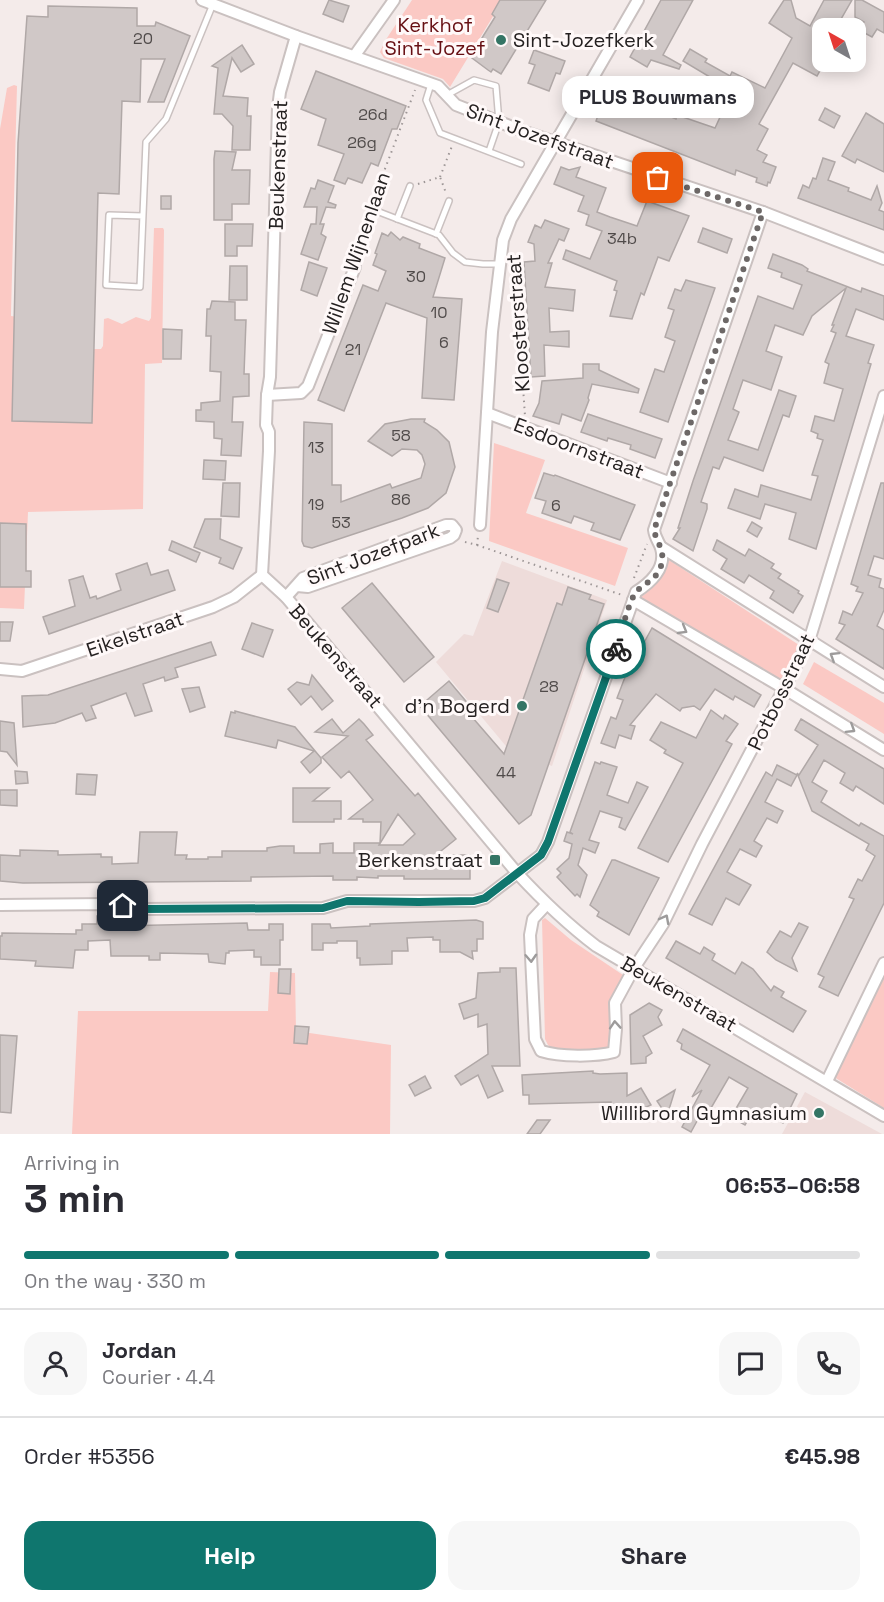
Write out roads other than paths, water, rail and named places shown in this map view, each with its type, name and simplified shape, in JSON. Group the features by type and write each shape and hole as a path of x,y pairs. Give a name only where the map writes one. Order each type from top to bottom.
{"street":[{"path":"355,55 394,0"},
{"name":"Kloosterstraat","path":"487,413 503,240 511,219 638,0"},
{"name":"Sint Jozefstraat","path":"208,2 438,86 456,105 554,143 763,212 884,259"},
{"name":"Beukenstraat","path":"296,36 280,92 278,108 270,377 266,425 269,432 269,451 262,575 286,597 546,905 596,946 884,1116"},
{"path":"763,212 654,530 655,538 661,547 884,687"},
{"name":"Willem Wijnenlaan","path":"267,395 301,393 308,386 355,267"},
{"name":"Potbosstraat","path":"546,905 533,919 530,935 535,1040 542,1051 551,1054 604,1055 614,1052 615,1003 634,968 663,924 702,844 809,641 884,396"},
{"path":"480,525 487,413"},
{"name":"Esdoornstraat","path":"487,413 671,483"},
{"name":"Sint Jozefpark","path":"286,597 303,578 446,525 452,525 456,530 450,538 308,587 297,586"},
{"path":"0,905 107,904 140,909 323,908 347,901 474,901 485,898 541,855 548,842 636,592 651,581 658,571 663,561 661,547"},
{"name":"Eikelstraat","path":"0,669 22,670 213,608 234,597 262,575"},
{"path":"633,600 884,750"},
{"path":"827,1081 884,963"}],"lane":[{"path":"143,216 109,215 106,285 140,287 143,216 146,141 166,119 208,2"},
{"path":"446,95 474,80 496,86 499,122 489,151"},
{"path":"431,84 426,99 440,133 521,164"},
{"path":"397,219 410,186"},
{"path":"436,234 449,201"},
{"path":"374,210 436,234 453,253 465,262 499,264"}],"place":[{"name":"Sint-Jozefkerk","path":"501,40"},
{"name":"PLUS Bouwmans","path":"658,178"},
{"name":"d'n Bogerd","path":"522,706"},
{"name":"Berkenstraat","path":"495,860"},
{"name":"Willibrord Gymnasium","path":"819,1113"}],"park label":[{"name":"Kerkhof Sint-Jozef","path":"435,36"}]}
